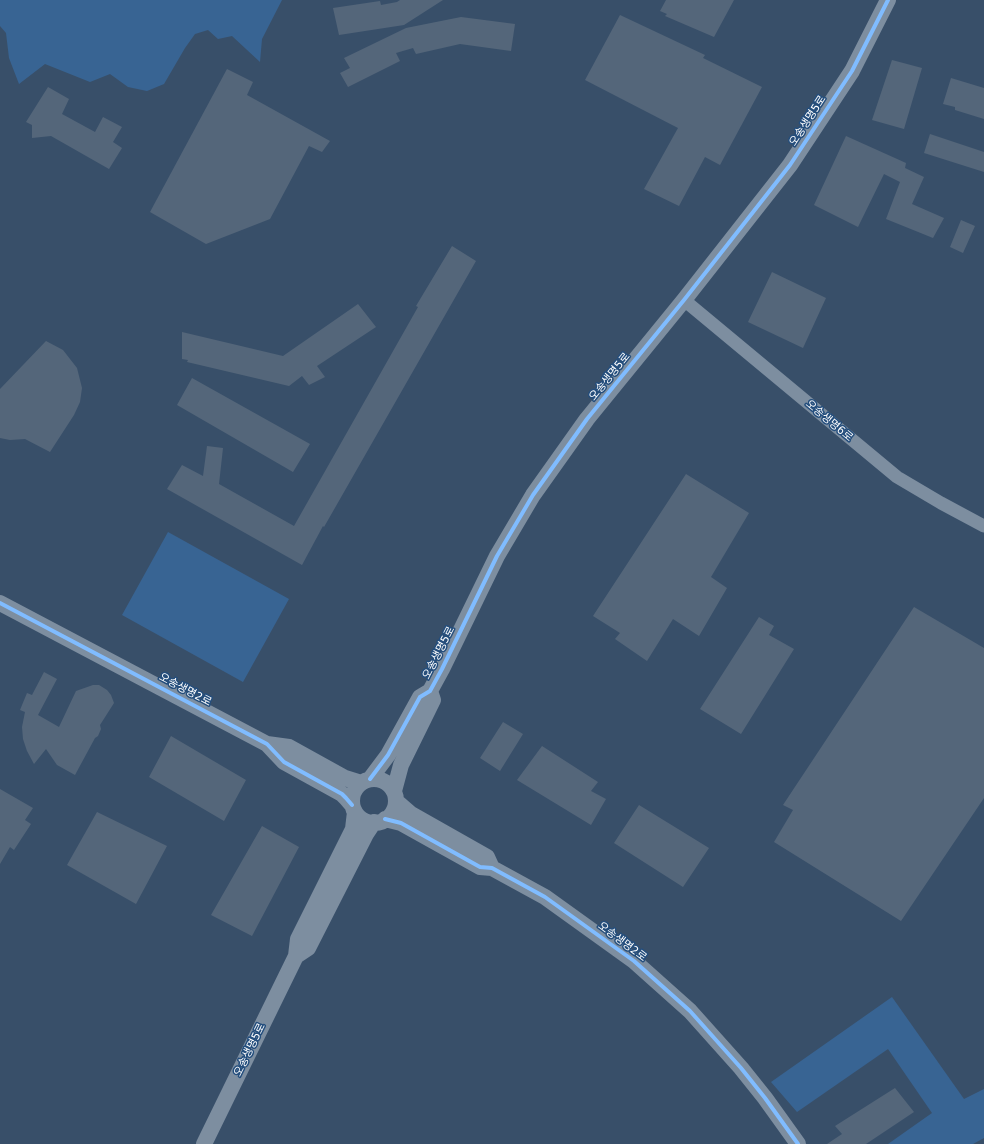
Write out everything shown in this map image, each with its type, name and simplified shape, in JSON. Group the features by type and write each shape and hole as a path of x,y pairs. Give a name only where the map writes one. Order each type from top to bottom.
{"street":[{"name":"오송생명5로","path":"365,781 388,755 420,697 430,691 497,556 533,495 587,419 684,300 790,165 852,71 888,0"},
{"name":"오송생명6로","path":"684,300 897,477 984,526"},
{"name":"오송생명2로","path":"0,602 267,744 284,762 342,794 354,809"},
{"name":"오송생명5로","path":"395,796 401,765 433,700 430,691"},
{"name":"오송생명2로","path":"267,744 289,747 345,778 365,781"},
{"path":"377,779 384,781 389,785 395,796 396,805 393,812 380,821 367,821 360,818 354,809 352,798 354,792 365,781 377,779"},
{"name":"오송생명2로","path":"395,796 411,814 487,858 492,868"},
{"name":"오송생명5로","path":"204,1144 296,956 298,939 353,829 354,809"},
{"name":"오송생명5로","path":"296,956 308,948 366,834 380,821"},
{"name":"오송생명2로","path":"380,821 401,823 480,867 492,868 545,897 634,961 690,1010 742,1068 798,1144"}],"shaded area":[{"path":"0,0 282,0 262,39 260,62 232,36 218,39 208,30 195,34 164,84 147,91 128,87 110,74 90,82 45,64 19,84 9,58 6,33 0,26"},
{"path":"168,532 289,599 243,682 122,615"},
{"path":"892,997 964,1099 984,1089 984,1138 973,1144 888,1144 932,1113 888,1049 797,1112 771,1082"}],"building":[{"path":"400,0 443,0 404,25 339,35 333,8 380,1 381,5"},
{"path":"666,0 734,0 714,37 665,16 667,14 660,11"},
{"path":"620,15 705,55 703,58 762,87 720,165 705,157 679,206 644,189 678,128 585,80"},
{"path":"461,17 515,24 511,51 460,44 416,54 413,48 396,53 400,61 348,87 340,73 350,68 344,58 406,28"},
{"path":"892,60 922,68 904,129 872,120"},
{"path":"227,69 253,82 247,95 330,141 322,152 309,146 270,219 206,244 150,212"},
{"path":"951,78 984,88 984,119 955,110 955,107 943,104"},
{"path":"48,87 69,99 62,114 95,132 103,117 122,127 113,142 122,148 109,169 51,136 32,138 32,125 26,122"},
{"path":"930,134 984,152 984,172 924,153"},
{"path":"846,136 906,163 905,168 924,177 912,204 944,218 933,238 886,219 900,182 884,174 858,227 814,205"},
{"path":"961,220 975,226 963,253 950,247"},
{"path":"452,246 476,261 302,565 167,489 182,465 203,476 207,446 223,448 219,484 294,526 418,307 416,306"},
{"path":"772,272 826,298 803,348 748,322"},
{"path":"358,304 376,327 317,366 325,377 309,385 302,376 289,386 187,362 188,360 182,359 182,332 283,356"},
{"path":"46,341 63,350 77,368 82,388 80,402 74,415 50,452 25,439 10,440 0,438 0,389"},
{"path":"192,378 310,444 293,472 177,405"},
{"path":"686,474 749,513 711,577 727,588 699,636 673,619 647,661 615,639 620,633 593,616"},
{"path":"914,607 984,648 984,798 901,921 774,842 793,810 783,805"},
{"path":"759,617 774,626 769,635 794,649 741,734 700,709"},
{"path":"44,672 57,679 38,715 59,727 76,691 93,685 99,685 107,690 114,703 100,725 101,729 98,736 95,738 75,775 57,765 46,749 34,764 23,739 22,727 25,712 20,710 27,693 32,695"},
{"path":"503,722 523,734 500,771 480,758"},
{"path":"171,736 246,780 224,821 149,777"},
{"path":"542,746 598,782 591,791 606,799 591,825 517,780"},
{"path":"0,789 33,808 25,820 31,824 14,850 10,847 0,864"},
{"path":"639,805 709,848 683,887 614,843"},
{"path":"97,812 167,846 136,904 67,865"},
{"path":"262,826 299,847 252,936 211,915"},
{"path":"895,1088 914,1112 866,1144 827,1144 842,1134 835,1126"}],"cycle path":[{"path":"370,779 388,755 420,697 430,691 497,556 533,495 587,419 684,300 790,165 852,71 888,0"},
{"path":"0,603 267,744 284,762 342,794 352,805"},
{"path":"385,819 401,823 480,867 492,868 545,897 634,961 690,1011 741,1068 798,1144"}]}
